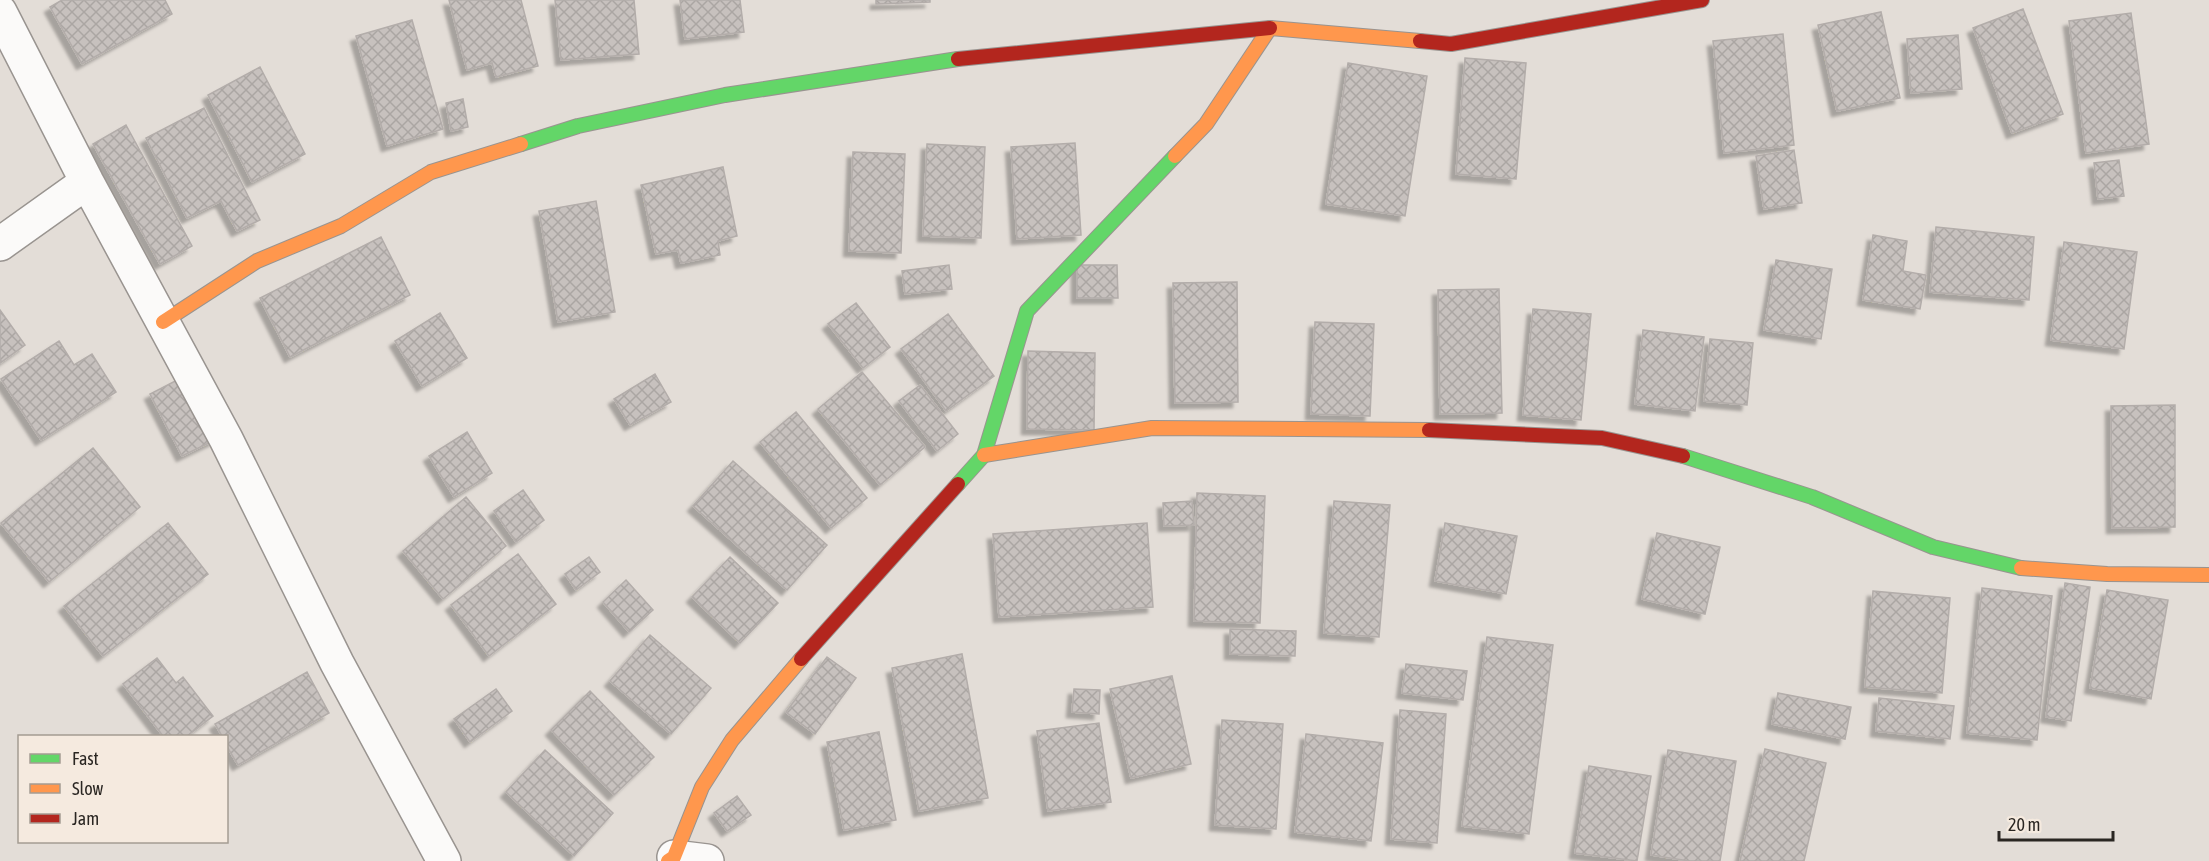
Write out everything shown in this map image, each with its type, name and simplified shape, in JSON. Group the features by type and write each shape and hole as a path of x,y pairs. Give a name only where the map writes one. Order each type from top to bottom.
{"street":[{"path":"163,322 257,261 341,226 431,172 578,126 725,95 955,59 1270,28 1451,44 1702,0"},
{"path":"0,12 87,182 226,439 337,663 444,861"},
{"path":"707,861 671,859 702,787 732,740 774,689 984,455 1028,311 1206,124 1270,28"},
{"path":"0,244 87,182"},
{"path":"984,455 1152,428 1262,427 1493,431 1602,438 1700,460 1812,497 1933,547 2011,567 2106,574 2209,575"}],"building":[{"path":"62,0 165,0 172,14 82,64 50,7"},
{"path":"449,0 521,0 538,66 496,77 492,63 467,70"},
{"path":"555,0 634,0 639,54 561,60"},
{"path":"680,0 740,0 744,32 685,39"},
{"path":"876,0 930,0 930,2 876,4"},
{"path":"2023,9 2063,114 2012,133 1973,28"},
{"path":"1881,12 1900,98 1837,111 1818,25"},
{"path":"2131,13 2149,144 2086,153 2069,21"},
{"path":"412,20 443,129 387,146 356,36"},
{"path":"1783,34 1794,145 1724,153 1713,41"},
{"path":"1958,35 1962,89 1911,93 1907,39"},
{"path":"1465,58 1526,63 1516,179 1456,174"},
{"path":"1348,63 1427,76 1405,216 1326,204"},
{"path":"260,67 305,154 252,182 208,95"},
{"path":"463,99 468,127 451,131 446,103"},
{"path":"204,108 260,220 237,231 221,201 187,218 146,138"},
{"path":"126,125 192,246 160,264 93,144"},
{"path":"1075,143 1081,235 1017,239 1011,147"},
{"path":"927,144 985,147 981,238 923,236"},
{"path":"1794,150 1802,203 1764,209 1756,156"},
{"path":"853,152 905,154 901,253 849,251"},
{"path":"2119,160 2124,196 2098,199 2094,163"},
{"path":"723,167 737,236 718,241 720,255 681,263 678,250 656,254 641,185"},
{"path":"596,201 615,312 558,322 539,211"},
{"path":"1936,227 2034,237 2029,300 1930,292"},
{"path":"1873,235 1907,241 1903,271 1926,275 1920,309 1863,300"},
{"path":"381,237 410,295 290,357 260,298"},
{"path":"2064,242 2137,252 2124,349 2051,340"},
{"path":"1776,260 1832,269 1821,339 1764,330"},
{"path":"949,265 952,289 905,294 902,271"},
{"path":"1077,265 1117,265 1118,298 1077,298"},
{"path":"1237,282 1238,402 1175,403 1173,283"},
{"path":"1499,289 1502,413 1440,414 1438,290"},
{"path":"856,303 890,347 863,368 828,324"},
{"path":"1533,309 1591,314 1581,420 1523,415"},
{"path":"0,310 25,345 0,363"},
{"path":"440,313 467,358 422,386 395,341"},
{"path":"948,314 994,376 946,411 901,349"},
{"path":"1315,322 1374,324 1370,416 1311,414"},
{"path":"1643,330 1704,337 1695,411 1635,404"},
{"path":"1710,339 1753,343 1747,405 1704,401"},
{"path":"59,341 74,365 92,354 116,392 41,440 1,379"},
{"path":"1028,351 1095,353 1094,430 1027,429"},
{"path":"862,372 925,447 880,485 818,409"},
{"path":"655,374 671,402 630,425 614,399"},
{"path":"183,377 215,440 182,456 150,394"},
{"path":"920,385 958,434 937,451 899,401"},
{"path":"2175,405 2175,527 2112,528 2111,406"},
{"path":"796,412 867,498 831,528 760,442"},
{"path":"467,432 492,473 454,497 429,456"},
{"path":"93,448 140,507 49,582 1,523"},
{"path":"733,461 827,545 787,590 693,506"},
{"path":"523,490 544,520 516,542 494,511"},
{"path":"1197,493 1265,496 1260,623 1194,621"},
{"path":"466,497 506,546 443,599 403,551"},
{"path":"1192,501 1194,525 1164,526 1163,503"},
{"path":"1334,501 1390,505 1379,637 1324,633"},
{"path":"168,523 208,574 103,656 64,606"},
{"path":"1147,523 1153,607 999,617 993,534"},
{"path":"1445,523 1517,536 1506,594 1435,581"},
{"path":"1657,533 1720,547 1705,614 1642,599"},
{"path":"518,554 556,604 489,656 451,605"},
{"path":"589,557 600,572 576,590 565,574"},
{"path":"730,557 778,603 740,643 692,597"},
{"path":"626,580 653,610 629,632 603,602"},
{"path":"2065,583 2090,587 2071,721 2046,717"},
{"path":"1982,588 2052,596 2037,740 1967,733"},
{"path":"2107,590 2168,600 2151,699 2090,688"},
{"path":"1873,591 1950,598 1942,693 1865,687"},
{"path":"1230,629 1296,631 1295,656 1230,654"},
{"path":"650,635 711,688 671,734 610,681"},
{"path":"1487,637 1553,645 1529,834 1462,826"},
{"path":"962,654 988,798 919,811 892,668"},
{"path":"827,657 856,678 815,734 786,712"},
{"path":"157,658 176,683 183,677 213,716 188,735 162,735 123,684"},
{"path":"1406,664 1467,671 1463,700 1402,693"},
{"path":"307,672 329,713 238,765 228,748 228,735 221,735 215,724"},
{"path":"1172,676 1191,764 1131,778 1110,689"},
{"path":"496,689 512,711 470,742 454,719"},
{"path":"1074,689 1100,690 1099,714 1072,712"},
{"path":"590,691 654,757 614,795 551,730"},
{"path":"1778,693 1851,707 1845,739 1772,724"},
{"path":"1879,698 1954,706 1950,739 1876,731"},
{"path":"1400,710 1446,714 1437,843 1391,839"},
{"path":"1222,720 1283,724 1276,829 1215,825"},
{"path":"1099,723 1111,802 1048,811 1037,731"},
{"path":"879,732 896,820 844,830 827,742"},
{"path":"1306,734 1383,743 1371,841 1295,832"},
{"path":"1765,749 1826,763 1804,861 1740,861"},
{"path":"545,750 613,813 574,856 506,792"},
{"path":"1668,750 1736,761 1720,861 1689,861 1651,855"},
{"path":"1589,766 1651,776 1637,861 1575,853"},
{"path":"737,796 751,815 727,831 714,813"}],"traffic: fast":[{"path":"521,144 578,126 725,95 958,59"},
{"path":"958,484 984,455 1027,311 1175,156"},
{"path":"1683,456 1812,497 1933,547 2021,568"}],"traffic: slow":[{"path":"1175,156 1206,124 1270,28 1420,41"},
{"path":"163,322 257,261 341,226 431,172 521,144"},
{"path":"984,455 1152,428 1429,430"},
{"path":"2021,568 2107,574 2209,575"},
{"path":"668,861 674,857 702,787 732,740 801,659"}],"traffic: jam":[{"path":"1420,41 1451,44 1702,0"},
{"path":"958,59 1270,28"},
{"path":"1429,430 1602,438 1683,456"},
{"path":"801,659 958,484"}]}
